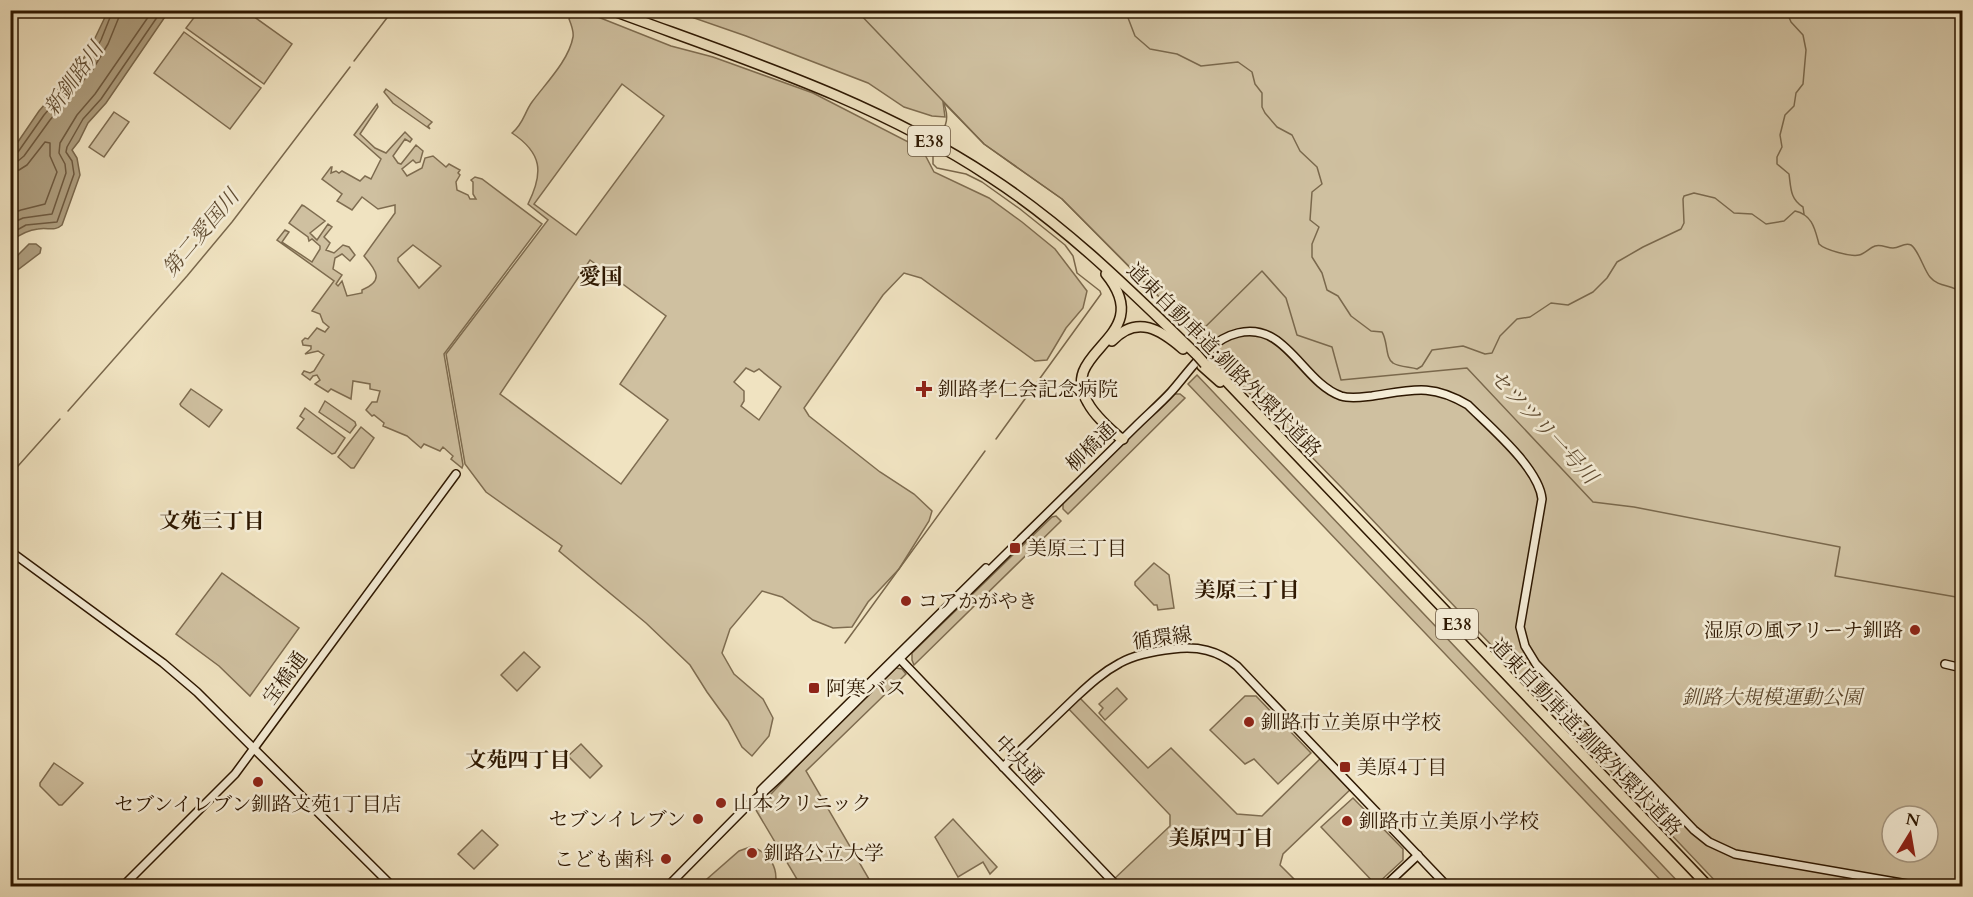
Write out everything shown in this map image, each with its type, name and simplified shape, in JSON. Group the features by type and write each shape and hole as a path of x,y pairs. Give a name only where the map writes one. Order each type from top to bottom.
{"highway":[{"name":"道東自動車道;釧路外環状道路","path":"611,10 788,76 882,116 951,152 1063,230 1113,273 1197,355"},
{"name":"道東自動車道;釧路外環状道路","path":"624,10 833,89 904,123 953,149 1028,197 1066,226 1116,269 1701,882"},
{"path":"1063,230 1106,273 1119,292 1121,320 1112,334 1091,356 1083,370 1082,381 1088,404 1121,437"},
{"path":"1121,437 1096,408 1088,394 1086,381 1095,358 1121,333 1145,327 1164,333 1197,355"},
{"name":"道東自動車道;釧路外環状道路","path":"1205,364 1701,882"},
{"path":"1701,882 1709,886"}],"street":[{"name":"柳橋通","path":"668,886 766,784 1219,341 1235,333 1254,331 1264,333 1279,341 1323,386 1342,396 1356,398 1428,389 1448,394 1468,405 1528,468 1539,485 1541,508 1520,627 1525,646 1536,664 1694,830 1709,842 1735,854 1861,877 1869,883 1927,886 1962,883"},
{"name":"宝橋通","path":"123,886 236,774 456,474"},
{"path":"10,551 163,663 197,692 392,886"},
{"name":"循環線","path":"1003,767 1106,670 1131,657 1174,649 1199,648 1225,657 1238,666 1447,886"},
{"name":"中央通","path":"898,657 1117,886"},
{"path":"1945,664 1962,668"},
{"path":"1385,886 1418,855"},
{"path":"1860,886 1861,877"}],"green space":[{"name":"釧路大規模運動公園","path":"702,10 1962,11 1962,886 1720,886 1344,490 1214,357 1216,355 1197,335 1062,199 984,144 943,102 945,117 932,116 904,107 868,83 694,18"},
{"path":"199,11 246,11 292,44 264,84 186,28"},
{"path":"573,12 588,13 671,46 713,57 813,93 922,149 934,172 989,198 1055,249 1087,291 1083,308 1066,328 1047,360 1035,361 921,278 904,273 883,295 804,408 809,416 880,472 914,494 932,511 929,521 899,569 868,602 852,627 833,628 813,620 782,597 762,591 730,629 722,653 734,674 763,699 773,718 769,736 752,756 742,747 728,721 690,665 646,623 559,551 562,546 486,492 465,464 446,354 548,220 528,204 536,182 537,164 529,148 512,133 571,46 573,35 569,19","holes":["622,84 664,116 576,235 534,204","590,260 666,316 620,384 668,420 621,484 500,394","746,368 754,372 759,369 781,387 759,420 741,406 744,401 744,391 734,382"]},
{"path":"184,32 261,88 230,129 154,73"},
{"path":"386,89 432,122 428,126 430,129 393,103 384,92"},
{"path":"377,104 378,107 360,134 375,148 386,153 405,132 412,139 410,142 405,139 393,156 398,163 401,164 416,145 423,151 420,162 416,163 413,160 402,169 407,176 422,168 425,158 433,156 446,167 449,164 460,170 456,182 457,190 468,195 470,199 476,199 471,180 475,177 482,179 542,224 444,354 462,468 451,459 453,456 443,447 440,451 424,444 421,448 407,436 383,426 384,423 374,415 372,416 366,410 372,402 377,402 380,391 370,389 370,384 353,381 351,399 331,389 328,392 315,384 320,380 317,375 310,380 302,374 304,371 310,373 314,371 324,355 318,351 305,354 311,346 303,345 302,341 305,338 308,339 317,328 325,332 329,327 323,322 320,314 312,311 334,281 277,240 285,230 289,232 282,242 312,262 320,246 312,239 309,241 308,237 289,223 302,205 304,206 325,221 310,233 317,240 328,224 332,227 324,237 330,243 326,250 334,253 343,245 349,247 355,255 350,261 342,254 335,258 333,269 342,275 336,284 338,286 342,281 347,296 362,293 362,290 369,287 376,279 375,271 364,256 395,213 395,205 378,209 362,197 352,210 337,201 342,194 322,179 332,167 331,173 342,171 360,181 365,176 371,179 381,159 354,135","holes":["413,245 441,266 419,288 398,258"]},
{"path":"114,112 129,122 104,157 89,147"},
{"path":"1197,375 1682,886 1666,886 1188,384"},
{"path":"191,389 222,410 209,427 180,404"},
{"path":"1174,394 1180,394 1185,398 1068,514 1063,509 1063,502"},
{"path":"325,401 355,422 356,425 350,433 319,412"},
{"path":"305,408 345,438 335,453 332,454 297,428 304,419 300,416"},
{"path":"361,427 374,438 354,468 351,468 338,457"},
{"path":"1056,516 1061,521 914,665 912,653 1052,517"},
{"path":"1154,563 1169,575 1174,608 1158,610 1157,605 1154,605 1135,585 1135,582"},
{"path":"222,573 299,628 250,696 219,666 176,634"},
{"path":"524,652 540,667 517,691 501,675"},
{"path":"896,668 902,669 906,674 806,771 873,886 801,886 756,810"},
{"path":"1117,688 1127,699 1105,720 1099,713 1103,708 1099,704"},
{"path":"1078,696 1148,768 1171,748 1237,814 1262,816 1323,756 1353,787 1283,854 1280,865 1301,886 1117,886 1112,881 1170,826 1170,815 1066,706"},
{"path":"1245,696 1256,696 1311,753 1278,784 1254,759 1245,764 1210,730"},
{"path":"581,744 602,766 590,778 568,756"},
{"path":"54,763 83,783 62,805 59,805 40,786"},
{"path":"1353,798 1403,849 1403,860 1376,885 1321,827"},
{"path":"953,819 997,867 990,874 983,862 958,877 935,837"},
{"path":"482,830 498,845 474,869 458,854"},
{"path":"750,847 762,852 771,861 776,879 775,886 699,886 739,851"}],"water":[{"name":"新釧路川","path":"108,11 169,11 106,103 88,123 72,150 77,158 80,175 62,225 54,229 31,230 11,241 11,152 39,111 82,61"},
{"path":"29,244 36,244 41,248 40,253 11,275 11,259"}],"waterway":[{"name":"第二愛国川","path":"354,61 393,10"},
{"name":"セツツリ一号川","path":"856,10 984,144 1062,199 1197,335 1262,271 1286,298 1297,335 1332,347 1341,380 1467,368 1593,502 1634,507 1840,547 1835,576 1962,598"},
{"path":"1125,10 1135,36 1150,49 1177,54 1201,66 1238,62 1252,72 1255,84 1262,93 1262,107 1265,113 1277,127 1292,135 1300,151 1317,167 1322,184 1312,192 1310,220 1319,227 1312,244 1312,257 1322,273 1327,290 1338,296 1351,316 1371,331 1382,332 1390,361 1398,365 1417,369 1422,366 1432,350 1463,346 1485,354 1492,353 1500,336 1517,319 1530,317 1551,303 1568,305 1593,292 1607,278 1617,262 1681,229 1684,223 1684,196 1694,193 1715,198 1734,213 1752,214 1766,224 1784,221 1795,211 1801,213 1812,224 1819,244 1844,254 1859,255 1877,246 1893,248 1906,244 1911,245 1934,280 1962,293"},
{"path":"1786,10 1791,22 1803,35 1806,50 1803,84 1796,93 1794,106 1785,115 1780,135 1782,147 1777,157 1777,164 1789,174 1792,193 1803,207 1804,214"},
{"name":"第二愛国川","path":"68,411 232,222 350,67"},
{"path":"939,137 946,121 944,104"},
{"path":"933,148 933,164 937,168 966,174 982,182 1065,245 1073,256 1077,273 1101,294 996,439"},
{"name":"第二愛国川","path":"10,475 60,419"},
{"path":"845,643 985,451"}],"place":[{"name":"釧路孝仁会記念病院","path":"924,389"},
{"name":"美原三丁目","path":"1015,548"},
{"name":"コアかがやき","path":"906,601"},
{"name":"湿原の風アリーナ釧路","path":"1915,630"},
{"name":"阿寒バス","path":"814,688"},
{"name":"釧路市立美原中学校","path":"1249,722"},
{"name":"美原4丁目","path":"1345,767"},
{"name":"セブンイレブン釧路文苑1丁目店","path":"258,782"},
{"name":"山本クリニック","path":"721,803"},
{"name":"セブンイレブン","path":"698,819"},
{"name":"釧路市立美原小学校","path":"1347,821"},
{"name":"釧路公立大学","path":"752,853"},
{"name":"こども歯科","path":"666,859"}],"district":[{"name":"愛国","path":"601,277"},
{"name":"文苑三丁目","path":"212,521"},
{"name":"美原三丁目","path":"1247,590"},
{"name":"文苑四丁目","path":"518,760"},
{"name":"美原四丁目","path":"1221,838"}]}
